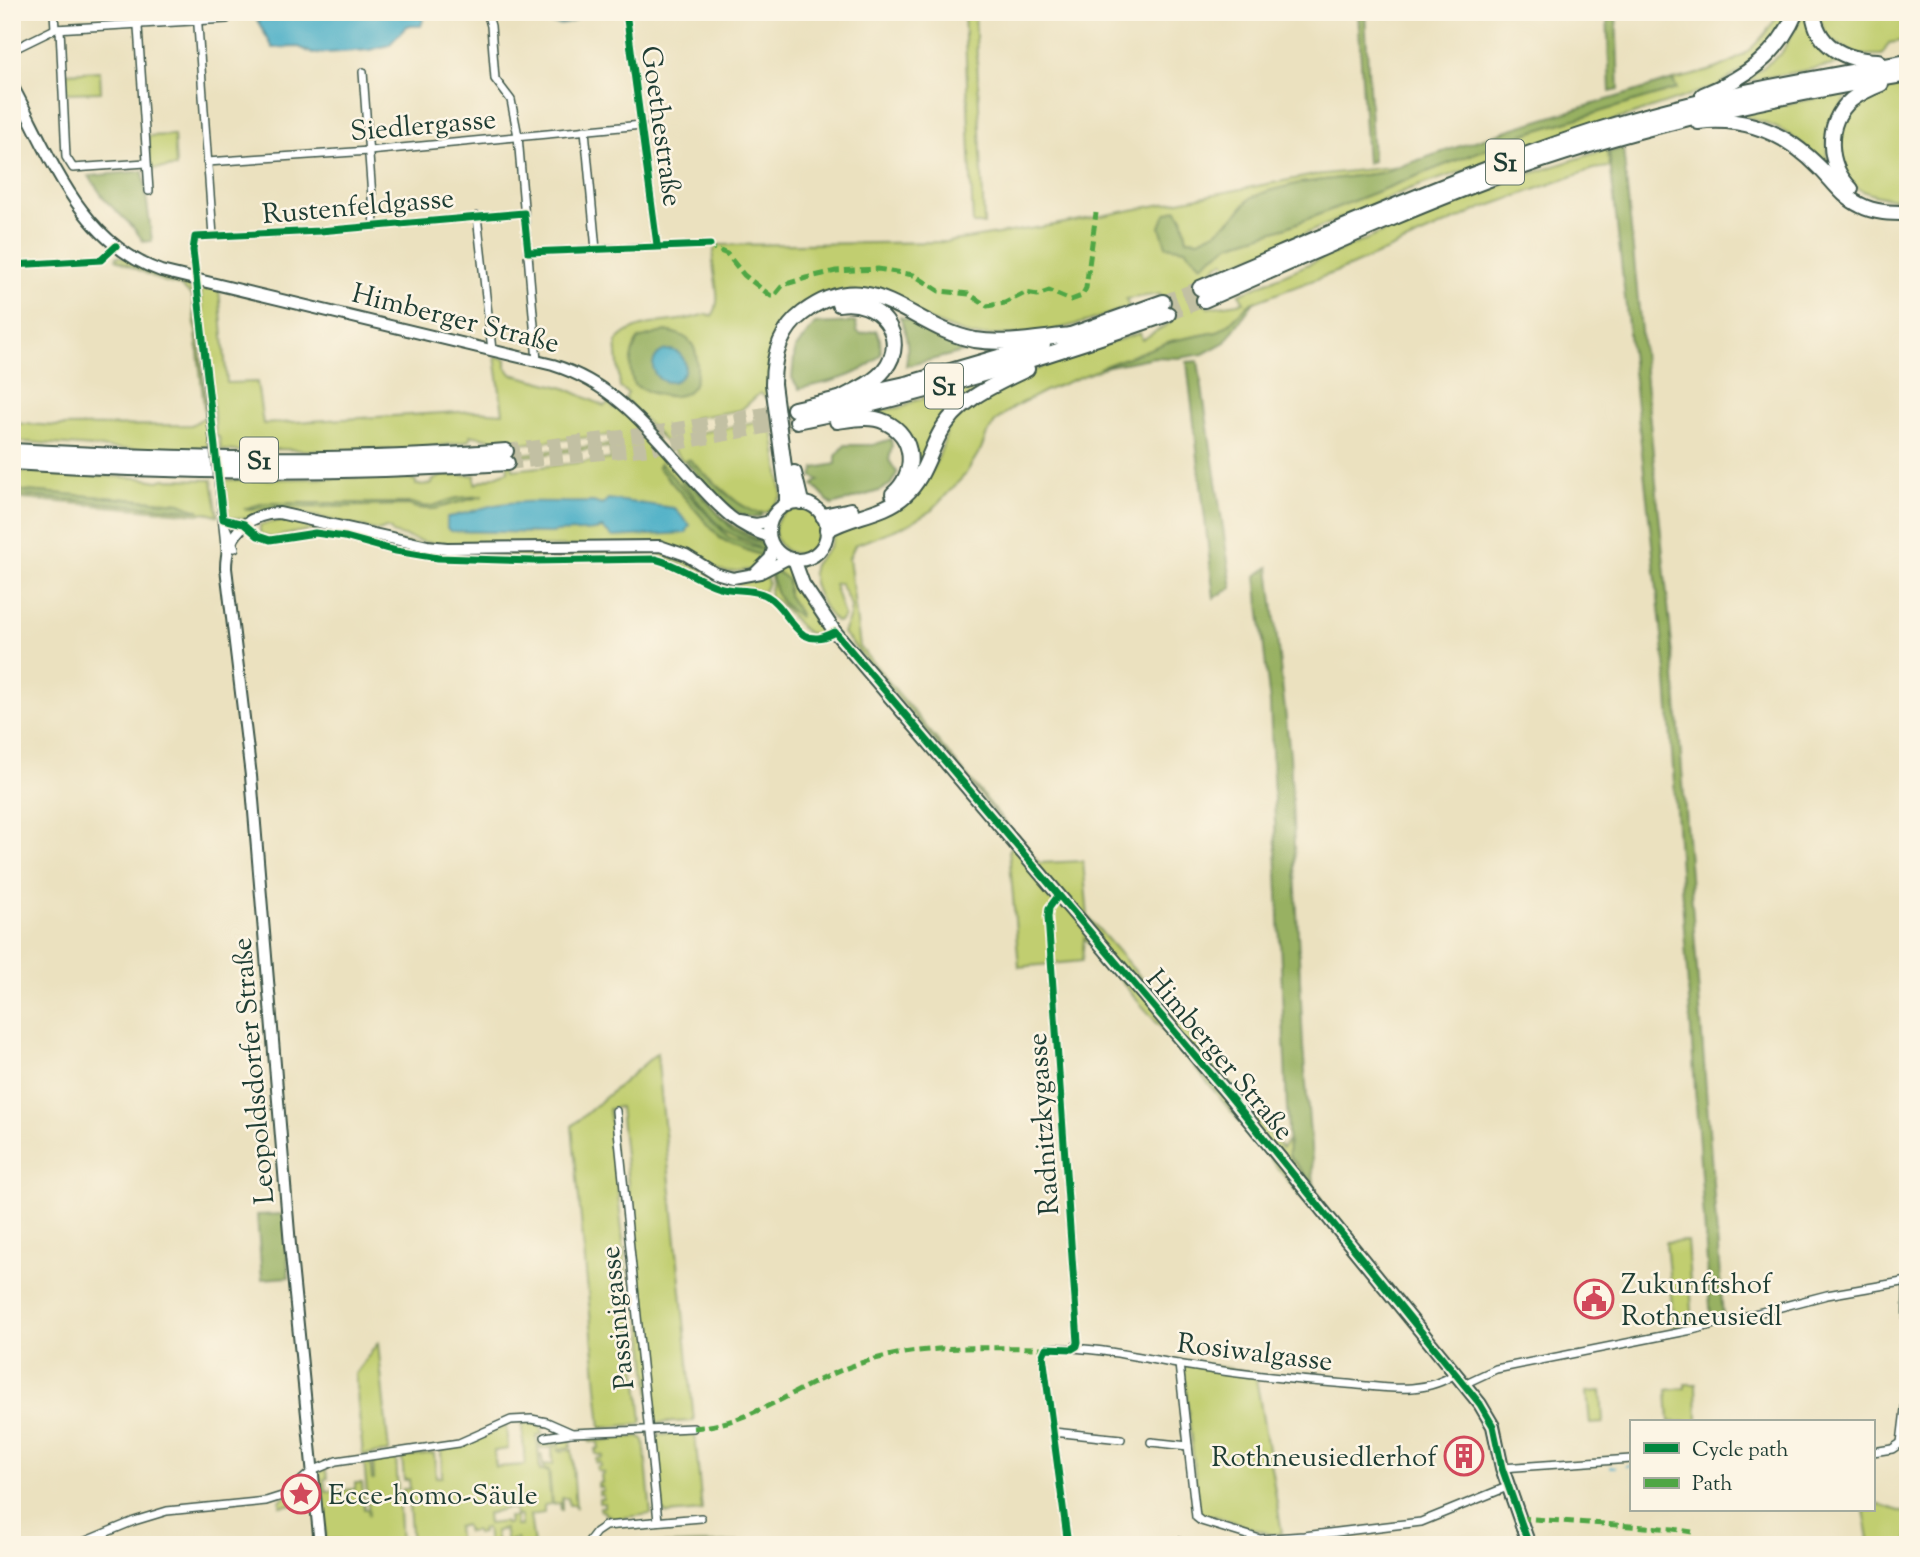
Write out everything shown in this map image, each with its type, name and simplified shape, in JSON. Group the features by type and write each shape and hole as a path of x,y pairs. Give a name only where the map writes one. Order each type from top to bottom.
{"highway":[{"path":"1674,109 1736,80 1755,68 1783,38 1796,12"},
{"path":"1813,12 1823,40 1838,53 1864,61 1906,68"},
{"path":"1906,68 1851,100 1837,118 1832,145 1836,169 1843,181 1855,192 1879,203 1908,205"},
{"name":"S1","path":"1906,68 1655,126 1522,167 1202,294 1403,202 1519,156 1601,129 1797,81 1906,68"},
{"path":"1655,126 1729,121 1761,127 1798,148 1854,202 1876,211 1908,213"},
{"path":"794,503 787,490 773,366 785,333 798,317 815,304 833,296 867,293 895,303 940,328 975,340 1075,340"},
{"path":"794,503 796,488 781,383 785,352 803,323 818,311 835,304 866,304 879,313 888,325 893,349 890,361 872,381 838,400"},
{"name":"S1","path":"799,416 981,376 1165,308"},
{"path":"825,523 838,523 895,503 917,482 948,419 961,406 1075,340"},
{"name":"S1","path":"799,416 838,400 1075,340"},
{"path":"799,416 826,422 863,418 884,421 896,429 910,450 911,463 901,488 878,502 825,523"},
{"name":"S1","path":"12,451 272,461 507,457 369,471 275,472 144,470 12,462"}],"main road":[{"name":"Himberger Straße","path":"12,85 79,207 90,223 116,246 154,268 537,361 581,375 618,399 720,510 747,530 772,542"},
{"path":"233,544 247,526 268,513 308,518 447,548 660,546 686,555 723,577 744,577 754,574 767,570 778,562 810,557 823,546 825,523 813,506 794,503 776,513 771,521 770,558 754,574"},
{"path":"736,521 756,524 771,521"},
{"path":"772,542 778,552 791,559"},
{"name":"Leopoldsdorfer Straße","path":"233,544 226,560 251,776 290,1245 320,1545"},
{"name":"Leopoldsdorfer Straße","path":"231,593 233,544"},
{"path":"810,557 808,574 811,594"},
{"name":"Himberger Straße","path":"791,559 803,584 835,632 1227,1093 1460,1379 1492,1422 1505,1467 1507,1487 1529,1545"}],"street":[{"path":"54,12 66,157 73,168 146,163"},
{"path":"137,12 149,191"},
{"path":"487,12 491,26 495,79 511,100 518,136 537,361"},
{"name":"Goethestraße","path":"596,250 657,245 626,12"},
{"path":"12,50 57,29 197,16 227,19"},
{"path":"197,16 213,236"},
{"path":"363,72 374,225"},
{"name":"Siedlergasse","path":"207,162 369,151 642,125"},
{"path":"528,252 596,250 585,130"},
{"name":"Rustenfeldgasse","path":"195,237 524,213"},
{"path":"477,216 492,350"},
{"name":"Leopoldsdorfer Straße","path":"195,237 193,242 196,279 226,560"},
{"path":"223,519 247,526"},
{"name":"Leopoldsdorfer Straße","path":"223,519 233,544"},
{"name":"Radnitzkygasse","path":"1058,896 1049,908 1048,917 1078,1342 1072,1349"},
{"name":"Passinigasse","path":"616,1111 658,1521"},
{"path":"1874,1451 1888,1450 1904,1444 1907,1401 1907,1281"},
{"name":"Rosiwalgasse","path":"1053,1432 1042,1355 1046,1348 1117,1352 1180,1364 1303,1381 1408,1388 1436,1385 1496,1369 1692,1331 1827,1295 1907,1281"},
{"path":"1180,1364 1196,1517 1226,1530 1270,1539 1421,1522 1507,1487"},
{"path":"76,1545 134,1521 167,1511 266,1501 280,1497 292,1490 312,1471 345,1459 459,1443 503,1422 547,1422 572,1433"},
{"path":"545,1437 572,1433 693,1428"},
{"path":"1068,1545 1053,1432 1121,1439"},
{"path":"1151,1441 1188,1446"},
{"path":"1505,1467 1630,1458"},
{"path":"586,1545 596,1532 606,1526 701,1518"},
{"path":"1114,1545 1178,1541"}],"green space":[{"path":"964,12 975,12 984,224 973,224"},
{"path":"1358,12 1365,12 1373,161 1367,163"},
{"path":"1607,12 1616,12 1619,90 1610,92"},
{"path":"1780,12 1791,12 1760,58 1717,86 1409,189 1228,267 1224,261 1197,280 1208,308 1244,302 1239,294 1395,227 1409,225 1419,217 1512,180 1607,149 1610,167 1593,169 1480,209 1349,267 1249,304 1217,332 1171,341 1045,391 1014,407 996,421 965,475 932,510 907,525 855,545 849,558 860,647 1039,863 1083,861 1088,917 1197,1042 1282,1148 1288,1141 1296,1164 1321,1198 1311,1209 1199,1072 1084,938 1082,961 1019,967 1009,850 1018,839 843,633 851,606 840,583 834,584 844,616 837,622 822,603 813,576 813,568 829,548 834,533 927,477 939,455 947,428 961,412 1007,383 1036,370 1140,333 1142,340 1171,322 1160,294 1126,299 1129,307 1039,334 971,336 850,290 785,326 771,402 760,393 741,410 693,418 697,433 772,420 782,496 768,512 756,513 737,502 689,460 683,461 625,399 628,393 620,388 616,342 624,334 646,325 706,314 712,316 717,299 713,261 717,245 947,242 1054,225 1315,175 1410,165 1380,173 1300,183 1250,198 1235,216 1216,232 1199,240 1187,239 1182,217 1185,249 1202,264 1229,245 1287,227 1521,135 1676,89 1673,80 1722,66 1747,52 1758,42"},
{"path":"1804,12 1808,12 1827,51 1845,63 1743,82 1781,54"},
{"path":"1818,12 1908,12 1908,40 1889,43 1882,55 1857,55 1826,37"},
{"path":"100,71 101,92 67,93 66,73"},
{"path":"1673,80 1677,89 1521,135 1287,227 1229,245 1201,265 1185,249 1166,246 1160,227 1165,214 1176,209 1182,217 1187,239 1199,240 1216,232 1235,216 1250,198 1268,191 1300,183 1380,173 1511,129"},
{"path":"1908,85 1908,200 1866,193 1848,179 1842,169 1839,139 1842,120 1852,105 1864,96"},
{"path":"1849,92 1826,142 1828,168 1797,140 1776,127 1735,114"},
{"path":"174,135 176,167 150,169 148,136"},
{"path":"1623,148 1675,676 1723,1317 1711,1321 1667,681 1609,152"},
{"path":"143,171 152,241 144,242 133,227 105,200 89,176"},
{"path":"117,256 134,260 183,283 186,281 195,298 209,435 208,451 121,449 12,441 12,423 56,426 191,425 205,417 192,296 180,286 162,281 116,259"},
{"path":"207,286 219,289 227,383 257,382 263,424 475,411 503,413 495,356 506,359 506,367 511,374 565,388 604,406 608,404 608,399 613,408 621,407 718,513 732,525 764,542 768,550 766,557 749,570 726,572 680,548 449,545 424,542 392,533 386,528 379,531 300,513 239,519 226,517 224,480 406,477 416,481 416,485 432,484 433,480 444,475 475,475 475,484 508,471 506,442 470,435 471,439 466,441 429,448 346,452 278,449 258,453 221,450 219,437 216,436 202,288","holes":["611,435 611,444 511,455 510,445","610,447 611,459 513,470 512,458","660,464 728,537 759,550 751,542 738,538 681,478 733,529 758,541 763,556 720,538 658,467","593,502 602,505 598,530 566,529 551,533 450,531 448,517 494,505"]},
{"path":"1254,302 1225,342 1203,354 1179,358 1154,357 1099,368 1171,341 1217,332"},
{"path":"900,317 925,328 963,352 906,366 907,341"},
{"path":"856,322 857,331 861,334 876,330 881,354 854,373 799,389 792,378 795,349 815,324"},
{"path":"666,331 689,340 697,359 695,381 690,390 674,396 653,393 634,385 631,372 632,356 638,339"},
{"path":"1198,361 1232,588 1214,598 1187,362"},
{"path":"999,378 958,406 917,478 894,497 913,450 871,412 903,407 914,401"},
{"path":"891,439 889,460 897,473 891,484 879,491 832,505 813,485 819,480 812,476 815,468 836,464 836,456 845,445 873,445"},
{"path":"689,459 734,500 754,512 762,513 761,516 751,517 730,508 686,462"},
{"path":"660,463 728,537 759,549 719,525 680,479 684,476 732,529 763,545 765,552 762,556 720,538 658,467"},
{"path":"12,471 158,481 212,480 218,516 204,512 198,514 12,498 12,495 197,511 180,503 12,490"},
{"path":"12,490 180,503 200,511 12,495"},
{"path":"483,496 434,509 419,509 409,505 244,509 264,503 413,503 434,506 453,499"},
{"path":"798,508 807,509 814,515 820,522 820,540 814,547 807,553 798,554 789,553 782,547 776,540 775,531 776,522 782,515 789,509"},
{"path":"285,519 457,552 642,550 679,558 723,580 742,582 765,574 768,582 764,592 722,585 678,563 648,556 504,559 462,557 412,552 324,530 271,538 260,534 260,525"},
{"path":"783,563 791,566 827,631 825,634 806,632 769,596 772,581 769,571"},
{"path":"1269,567 1290,755 1303,1046 1314,1185 1289,1156 1270,704 1256,576"},
{"path":"776,571 788,580 788,595 800,614 799,617 777,594 772,574"},
{"path":"657,1053 694,1421 658,1423 652,1418 620,1107 609,1109 642,1420 640,1424 601,1428 572,1126"},
{"path":"284,1214 289,1277 262,1279 257,1215"},
{"path":"1687,1241 1693,1324 1674,1328 1666,1242"},
{"path":"378,1343 389,1452 363,1455 355,1374"},
{"path":"1183,1362 1255,1372 1282,1533 1273,1535 1215,1516 1203,1517 1199,1514"},
{"path":"1685,1384 1696,1384 1697,1420 1669,1420 1667,1390 1685,1388"},
{"path":"1601,1391 1603,1423 1590,1424 1587,1392"},
{"path":"522,1423 540,1424 543,1434 537,1436 540,1471 548,1471 551,1504 544,1505 544,1513 530,1515 534,1545 518,1545 517,1539 511,1540 512,1545 503,1545 503,1542 507,1541 504,1529 495,1531 497,1545 488,1545 486,1528 481,1529 482,1533 476,1534 476,1531 467,1532 465,1525 457,1527 459,1545 412,1545 409,1505 404,1505 403,1489 410,1489 409,1480 404,1480 402,1457 434,1453 436,1477 442,1477 441,1450 466,1445 506,1425 508,1449 494,1451 496,1467 525,1465","holes":["507,1508 514,1509 515,1515 520,1515 521,1526 516,1526 515,1517 508,1517 509,1524 488,1524 487,1514"]},
{"path":"695,1434 702,1511 667,1514 663,1511 656,1441 659,1435"},
{"path":"639,1436 644,1440 651,1514 612,1519 605,1515 604,1511 600,1511 604,1503 599,1503 603,1495 599,1495 599,1491 603,1491 602,1487 598,1487 598,1483 602,1483 601,1475 604,1472 597,1471 597,1467 601,1466 600,1462 596,1463 596,1459 603,1456 596,1454 595,1449 599,1449 598,1442 588,1439 598,1438 599,1441"},
{"path":"571,1439 571,1447 558,1449 572,1450 576,1509 574,1505 569,1505 568,1498 562,1498 562,1510 560,1503 552,1504 549,1470 544,1470 543,1465 553,1464 552,1447 541,1449 540,1443 554,1440 555,1446 559,1445 559,1440"},
{"path":"396,1457 401,1545 342,1545 341,1540 326,1540 319,1472 325,1469 328,1478 324,1479 326,1492 355,1489 355,1483 362,1483 364,1509 368,1509 369,1516 364,1460 370,1460 374,1480 373,1460"},
{"path":"304,1485 309,1487 310,1502 280,1506 280,1500"},
{"path":"1874,1502 1908,1514 1908,1545 1870,1545 1864,1512 1874,1512"},
{"path":"793,1542 793,1545 640,1545"}],"water":[{"path":"255,12 432,14 425,14 421,26 407,26 389,45 370,50 313,54 299,47 273,48"},
{"path":"527,12 581,12 580,17 566,24 553,24"},
{"path":"669,350 680,355 685,366 680,377 669,382 658,377 653,366 658,355"},
{"path":"608,499 674,508 690,525 686,533 613,537 602,528 551,533 450,531 447,528 447,517 495,505 520,502 593,502 602,505"}],"waterway":[{"path":"1610,1467 1615,1467"}],"tunnel":[{"path":"1163,302 1200,288"},
{"path":"1168,314 1204,300"},
{"path":"506,451 647,434 794,409"},
{"path":"507,463 651,448 797,421"}],"marked path":[{"path":"706,245 727,254 744,275 771,296 783,285 806,278 836,271 878,269 914,275 939,291 969,294 987,306 1005,303 1025,293 1038,295 1049,291 1071,300 1082,296 1086,288 1096,213"},
{"path":"693,1428 737,1419 840,1371 883,1357 952,1348 1046,1348"},
{"path":"1519,1518 1692,1532"}],"cycle path":[{"path":"626,12 657,245"},
{"path":"710,245 528,252 524,213 320,231 195,237 193,250 223,519 244,524 258,536 270,540 315,533 438,558 533,561 655,559 719,587 767,596 799,631 808,637 820,638 835,632 1227,1093 1480,1404 1493,1426 1502,1468 1529,1545"},
{"path":"12,265 101,260 116,246"},
{"path":"1058,896 1049,908 1048,917 1078,1342 1072,1349 1046,1348 1043,1355 1068,1545"}],"place":[{"name":"Zukunftshof Rothneusiedl","path":"1594,1299"},
{"name":"Rothneusiedlerhof","path":"1464,1456"},
{"name":"Ecce-homo-Säule","path":"301,1494"}]}
